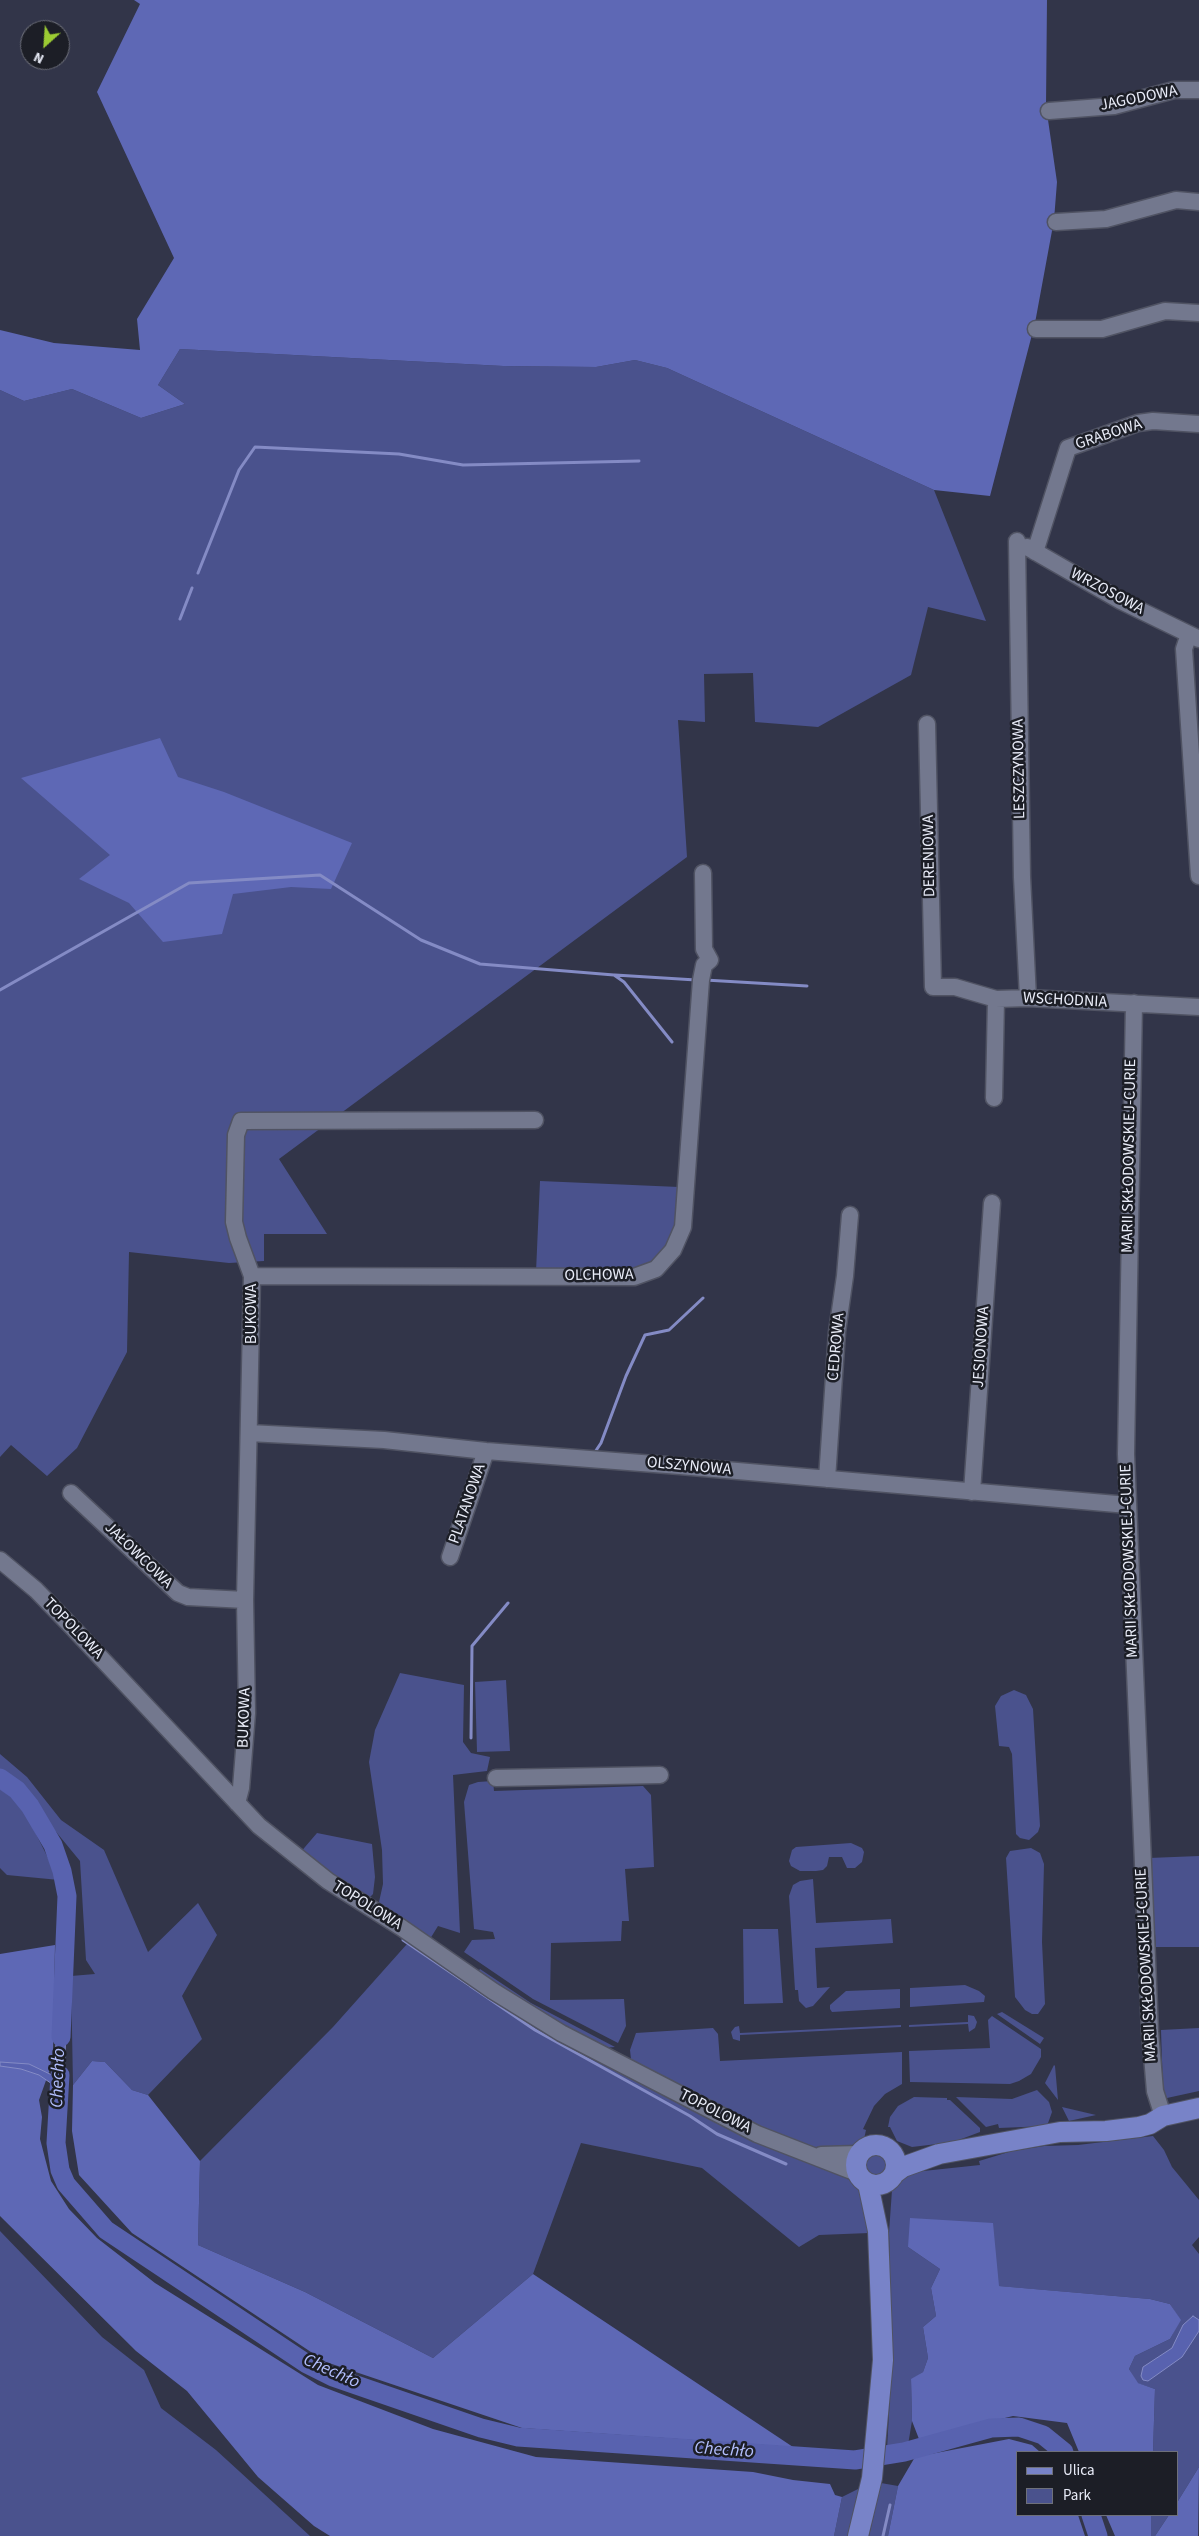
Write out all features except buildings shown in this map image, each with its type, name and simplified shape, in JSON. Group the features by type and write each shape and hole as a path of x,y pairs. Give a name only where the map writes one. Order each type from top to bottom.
{"main road":[{"path":"873,2174 903,2167 939,2154 1068,2131 1106,2131 1139,2127 1150,2124 1162,2116 1199,2108"},
{"path":"858,2536 872,2478 878,2432 883,2360 878,2231 873,2174 868,2146 882,2146 892,2152 896,2158 873,2174"},
{"path":"892,2152 939,2154"}],"street":[{"name":"JAGODOWA","path":"1049,111 1114,106 1174,90 1199,90"},
{"path":"1056,222 1106,219 1176,200 1199,202"},
{"path":"1036,329 1102,329 1165,311 1199,313"},
{"name":"GRABOWA","path":"1035,552 1068,448 1138,423 1153,421 1199,424"},
{"name":"WRZOSOWA","path":"1018,541 1106,592 1194,637"},
{"name":"LESZCZYNOWA","path":"1018,541 1022,877 1028,998"},
{"path":"1194,637 1184,649 1199,876"},
{"name":"DERENIOWA","path":"927,724 933,987"},
{"name":"OLCHOWA","path":"252,1276 634,1277 656,1269 673,1250 683,1227 701,980 704,966 710,960 704,949 703,873"},
{"name":"WSCHODNIA","path":"933,987 955,987 996,999 1028,998 1199,1007"},
{"path":"994,1098 996,999"},
{"name":"MARII SKŁODOWSKIEJ-CURIE","path":"1134,1004 1126,1342 1128,1505 1150,2032 1155,2091 1162,2116"},
{"name":"BUKOWA","path":"237,1804 241,1788 247,1713 245,1600 252,1276 234,1222 236,1136 241,1121 535,1120"},
{"name":"JESIONOWA","path":"972,1492 992,1202"},
{"name":"CEDROWA","path":"827,1479 837,1332 845,1276 850,1215"},
{"name":"OLSZYNOWA","path":"249,1432 384,1440 486,1451 1128,1505"},
{"name":"PLATANOWA","path":"450,1557 486,1451"},
{"name":"JAŁOWCOWA","path":"71,1492 178,1593 188,1597 245,1600"},
{"name":"TOPOLOWA","path":"0,1560 36,1590 71,1626 237,1804 276,1842 328,1881 561,2033 757,2134 806,2154 873,2174"},
{"path":"496,1778 660,1775"}],"green space":[{"path":"180,349 503,366 596,367 635,360 667,368 934,490 986,621 928,607 911,675 818,727 755,722 753,673 704,674 705,722 678,720 687,857 279,1159 327,1234 264,1234 264,1261 229,1263 129,1252 127,1352 77,1448 47,1476 11,1445 0,1457 0,390 24,401 72,389 141,418 185,404 158,385"},
{"path":"540,1181 679,1187 675,1229 661,1256 635,1273 536,1272"},
{"path":"400,1673 464,1685 463,1742 471,1753 490,1757 487,1771 453,1775 460,1933 438,1926 430,1939 384,1909 379,1902 383,1884 382,1850 369,1762 375,1730"},
{"path":"506,1680 510,1751 477,1752 475,1682"},
{"path":"1014,1690 1026,1695 1033,1709 1040,1826 1038,1832 1029,1840 1020,1838 1016,1834 1012,1754 1009,1747 999,1746 995,1706 1001,1696"},
{"path":"0,1754 27,1777 61,1820 104,1850 148,1952 198,1903 217,1935 182,1996 202,2039 148,2095 132,2090 105,2062 92,2061 73,2085 71,1976 95,1974 86,1960 80,1861 15,1782 0,1772"},
{"path":"493,1781 494,1791 643,1786 651,1795 654,1867 625,1869 629,1921 622,1921 621,1941 551,1943 550,2000 624,1999 626,2026 618,2043 533,1999 464,1952 472,1940 495,1939 493,1932 474,1929 464,1802 469,1785"},
{"path":"0,1789 20,1802 59,1880 7,1875 0,1868"},
{"path":"317,1833 372,1844 375,1877 373,1894 370,1897 363,1896 299,1854"},
{"path":"851,1843 862,1848 864,1852 862,1862 855,1868 847,1868 842,1857 829,1857 827,1866 823,1870 816,1871 800,1871 791,1866 789,1861 792,1850 796,1847"},
{"path":"1031,1848 1040,1853 1044,1864 1042,1942 1045,2004 1038,2014 1032,2014 1025,2010 1015,1997 1006,1858 1010,1851"},
{"path":"1199,1856 1199,1947 1156,1947 1149,1858"},
{"path":"813,1879 816,1923 891,1919 893,1943 815,1948 817,1988 830,1987 813,2006 806,2008 799,2001 798,1990 795,1990 789,1896 793,1885 800,1881"},
{"path":"743,1929 778,1929 783,2003 744,2004"},
{"path":"407,1944 469,1987 472,1983 755,2140 802,2161 852,2178 861,2187 869,2233 819,2235 799,2247 702,2168 581,2143 533,2274 433,2358 305,2292 198,2245 200,2161 333,2027"},
{"path":"480,1969 531,2003 615,2047 602,2048 477,1973"},
{"path":"965,1985 985,1996 984,2002 910,2007 910,1988"},
{"path":"900,1989 900,2008 832,2012 830,2009 830,2005 846,1991"},
{"path":"1002,2012 1044,2038 1040,2044 997,2014"},
{"path":"968,2015 974,2016 977,2022 975,2028 969,2032 968,2024 909,2027 909,2025 968,2022"},
{"path":"992,2016 1041,2049 1041,2057 1031,2074 1010,2084 910,2082 909,2051 990,2048 988,2020"},
{"path":"901,2025 901,2027 740,2035 740,2041 733,2039 731,2032 735,2027 739,2026 740,2033"},
{"path":"713,2028 718,2034 720,2061 902,2052 902,2084 885,2094 874,2106 863,2129 866,2130 864,2139 856,2148 823,2150 779,2137 635,2065 631,2059 630,2050 636,2033"},
{"path":"1199,2028 1199,2091 1167,2098 1163,2091 1161,2030"},
{"path":"1055,2066 1058,2100 1045,2083"},
{"path":"1037,2090 1049,2102 1052,2112 1047,2126 999,2128 998,2124 986,2127 956,2097 1012,2099"},
{"path":"914,2097 947,2098 980,2128 980,2132 956,2141 912,2147 897,2141 890,2127 888,2127 890,2117 898,2106"},
{"path":"1062,2107 1096,2115 1069,2121"},
{"path":"1153,2136 1164,2150 1172,2167 1199,2200 1199,2237 1192,2245 1199,2254 1199,2467 1179,2499 1179,2451 1153,2451 1155,2389 1137,2383 1129,2369 1135,2356 1170,2339 1180,2320 1170,2304 1150,2299 998,2286 992,2223 908,2247 940,2269 931,2288 936,2316 923,2327 928,2358 923,2372 911,2380 912,2421 908,2445 887,2449 892,2359 889,2233 892,2190 902,2178 914,2172 980,2165 979,2161 1012,2151 1044,2146 1078,2145"},
{"path":"876,2153 885,2156 888,2165 885,2174 876,2177 867,2174 864,2165 867,2156"},
{"path":"0,2231 102,2337 144,2370 161,2408 216,2450 310,2536 0,2536"},
{"path":"881,2483 898,2486 888,2536 869,2536"},
{"path":"864,2486 851,2536 834,2536 842,2497"},
{"path":"1151,2516 1168,2516 1155,2536 1151,2536"}],"shaded area":[{"path":"134,0 1047,0 1046,106 1057,182 1054,220 1035,323 990,496 934,490 667,368 635,360 596,367 503,366 180,349 158,385 185,404 141,418 72,389 24,401 0,390 0,330 54,343 140,350 137,319 174,258 97,92 140,4"},
{"path":"160,738 178,777 224,792 352,843 331,889 291,887 233,894 222,934 163,942 129,903 79,879 110,855 21,778"},
{"path":"55,1945 53,2050 49,2072 39,2100 42,2117 40,2139 51,2181 69,2209 97,2238 155,2283 318,2385 433,2429 536,2457 753,2472 793,2480 830,2484 835,2495 842,2497 834,2536 330,2536 314,2526 258,2477 187,2391 136,2351 0,2216 0,1954"},
{"path":"92,2061 105,2062 132,2090 148,2095 200,2161 198,2245 305,2292 433,2358 533,2274 793,2447 522,2428 326,2362 132,2233 79,2175 72,2131 73,2085"},
{"path":"910,2218 993,2223 999,2286 1150,2299 1170,2304 1181,2320 1170,2339 1135,2356 1129,2369 1138,2383 1155,2389 1153,2451 1079,2451 1067,2423 1013,2416 919,2439 912,2421 911,2379 923,2372 928,2358 923,2327 936,2316 931,2288 940,2269 908,2247"},
{"path":"1009,2439 1032,2445 1039,2451 1016,2451 1016,2516 1078,2516 1085,2536 888,2536 898,2486 915,2457"},
{"path":"1199,2467 1198,2536 1155,2536 1168,2516 1179,2516 1179,2499"},
{"path":"1106,2516 1151,2516 1151,2536 1115,2536"}],"water":[{"path":"58,2012 66,2014 64,2100 55,2100 55,2086 39,2075 21,2069 0,2066 0,2062 29,2064 54,2076"},
{"path":"1193,2316 1199,2320 1199,2331 1182,2357 1148,2381 1143,2380 1141,2376 1143,2367 1172,2348 1183,2325"}],"waterway":[{"path":"198,573 239,470 255,447 399,454 463,465 639,461"},
{"path":"180,619 192,588"},
{"path":"0,990 189,883 320,875 421,940 480,964 614,975 624,982 672,1042"},
{"path":"615,975 696,980"},
{"path":"705,980 807,986"},
{"path":"595,1452 601,1443 626,1376 645,1335 669,1330 703,1298"},
{"path":"471,1738 472,1646 508,1603"},
{"name":"Chechło","path":"0,1778 17,1790 30,1806 53,1845 62,1871 67,1896 61,2037"},
{"path":"403,1940 535,2030 690,2116 717,2134 786,2164"},
{"name":"Chechło","path":"60,2075 56,2143 60,2170 66,2184 106,2230 307,2364 333,2377 481,2428 518,2437 855,2460 904,2452 991,2428 1019,2427 1043,2435 1063,2451"},
{"name":"Chechło","path":"901,2460 903,2447"},
{"path":"883,2536 890,2505"},
{"name":"Chechło","path":"1091,2516 1098,2536"}]}
